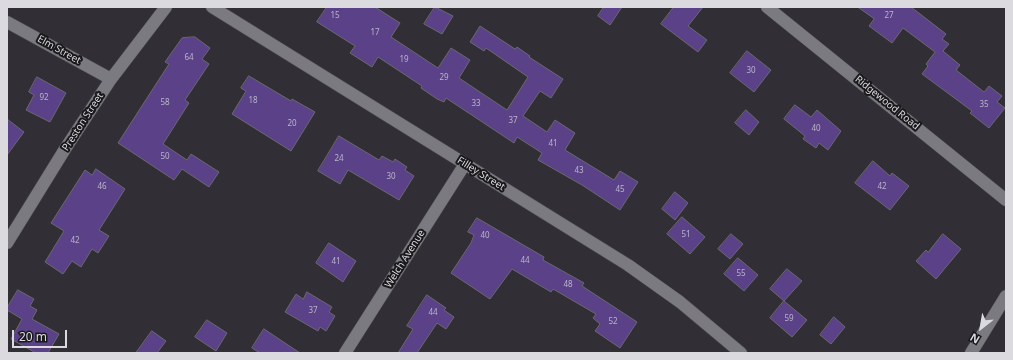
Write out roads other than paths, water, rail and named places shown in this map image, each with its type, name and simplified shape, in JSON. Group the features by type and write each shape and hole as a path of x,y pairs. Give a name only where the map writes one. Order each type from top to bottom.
{"street":[{"name":"Preston Street","path":"7,243 64,149 111,79 166,7"},
{"name":"Filley Street","path":"212,7 628,265 680,302 741,353"},
{"name":"Ridgewood Road","path":"767,7 1006,200"},
{"name":"Elm Street","path":"7,22 111,79"},
{"name":"Welch Avenue","path":"345,353 465,164"},
{"path":"970,353 1006,296"}]}
